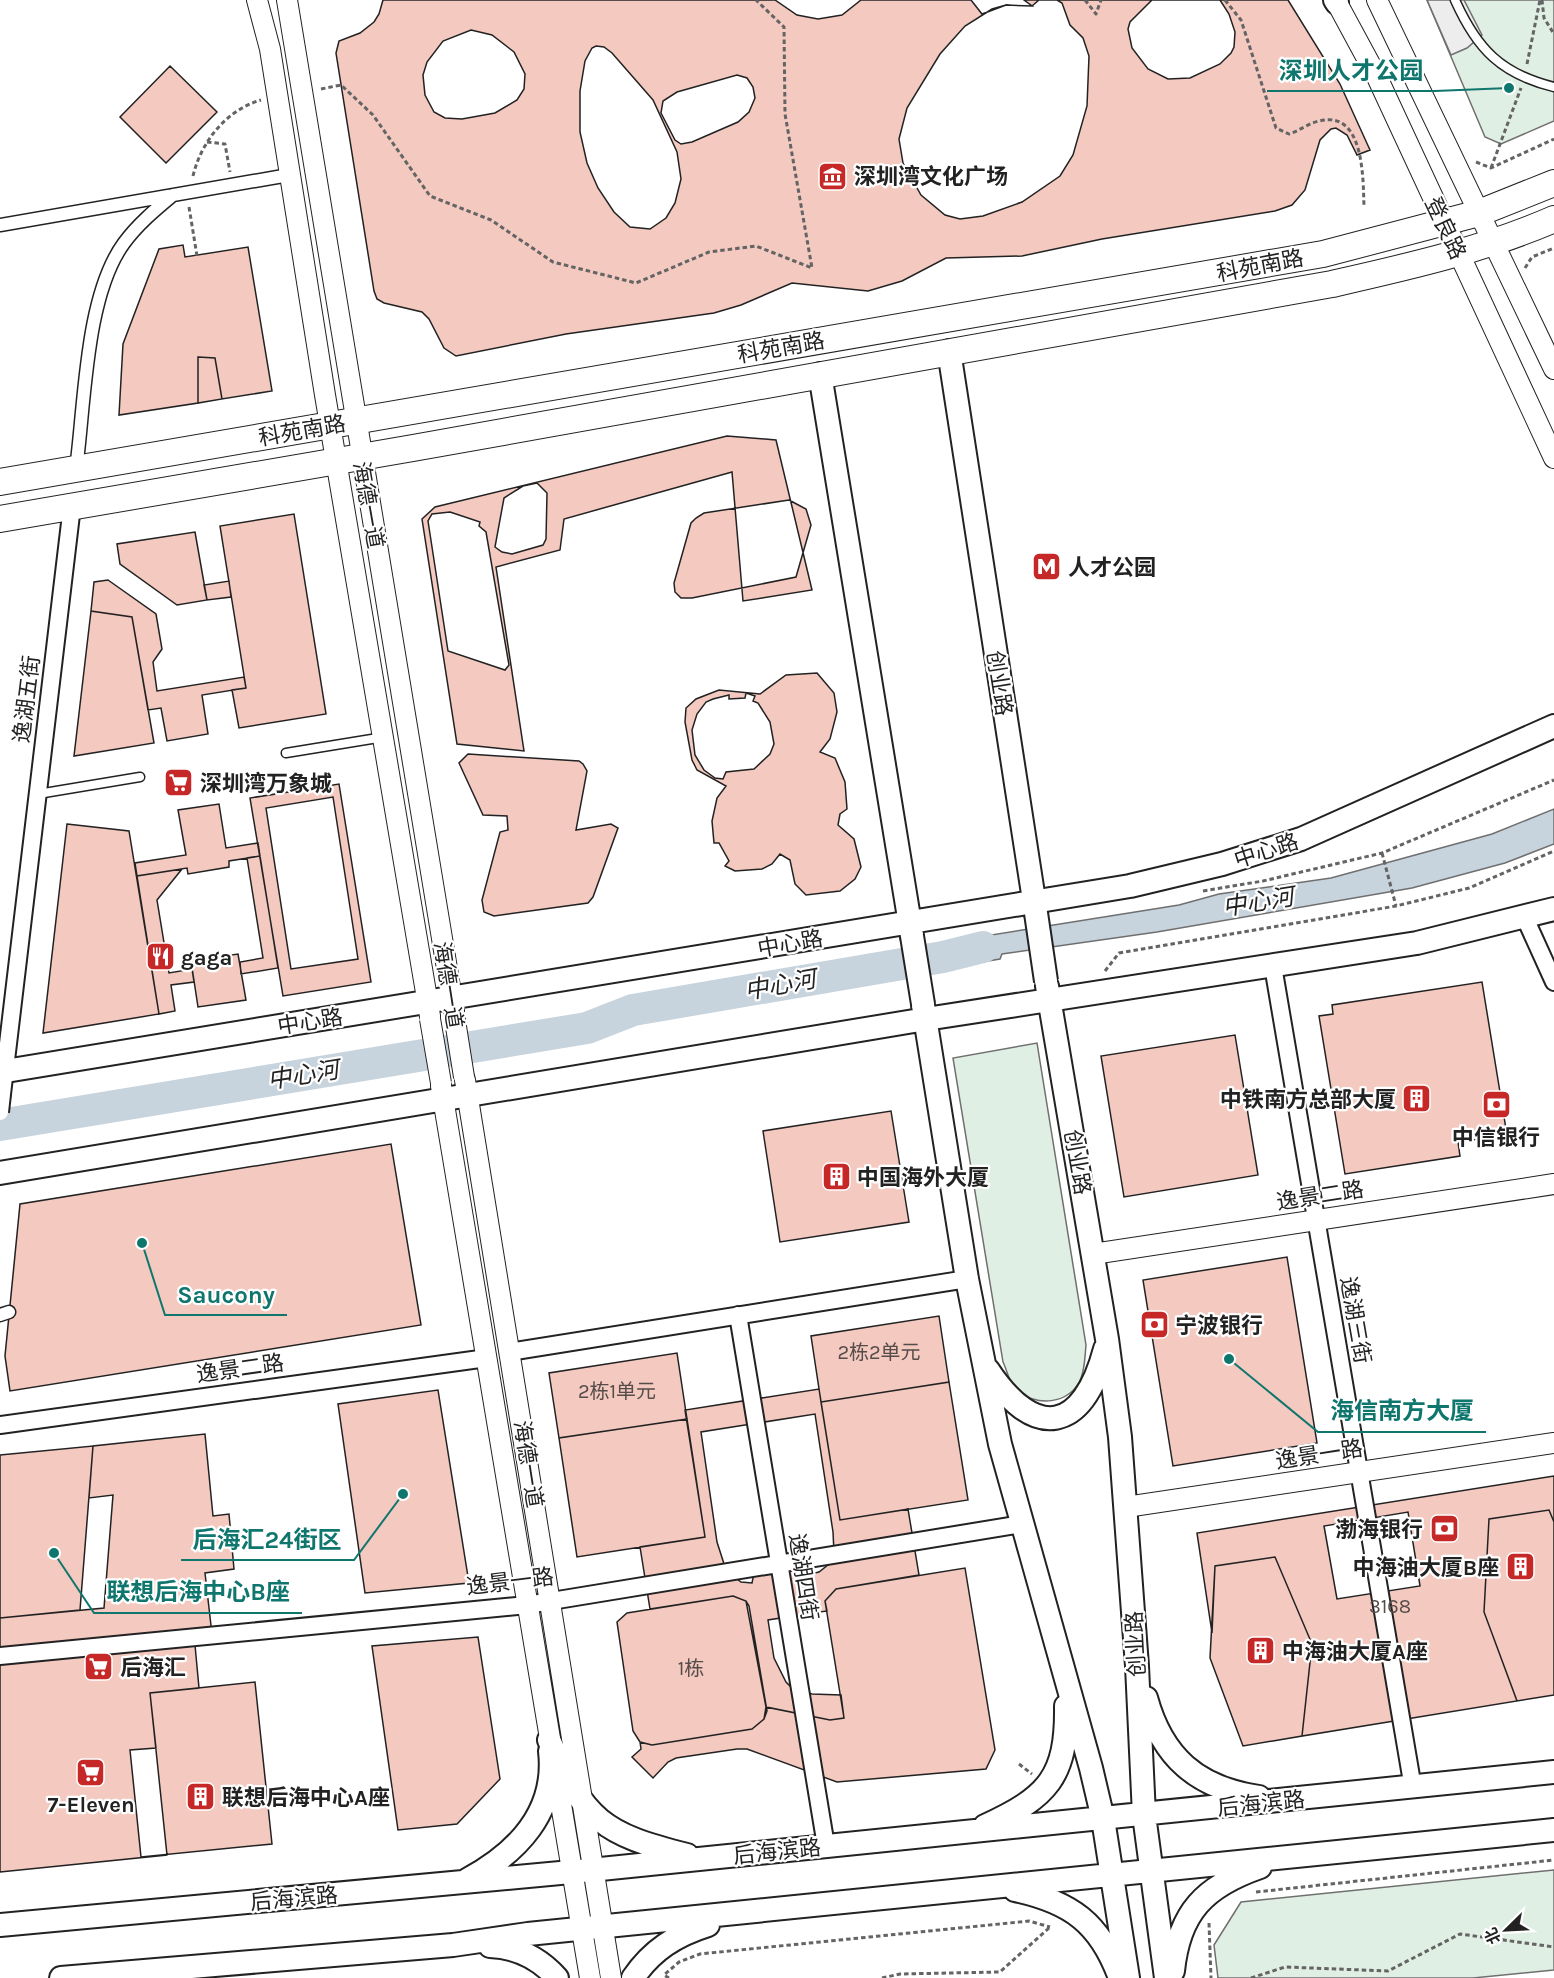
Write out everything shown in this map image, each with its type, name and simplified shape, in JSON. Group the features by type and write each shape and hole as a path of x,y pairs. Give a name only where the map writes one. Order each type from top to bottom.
{"main road":[{"name":"科苑南路","path":"0,482 1222,273 1363,245 1479,213 1554,183"},
{"name":"科苑南路","path":"0,519 364,457 1332,284 1458,253 1554,219"},
{"name":"创业路","path":"949,351 1048,990 1107,1339 1126,1507 1144,1815 1166,1978"},
{"path":"820,374 983,1364 1000,1444 1060,1654 1102,1819 1128,1978"},
{"path":"125,461 131,497"},
{"name":"中心路","path":"2,1079 429,1011 911,929 1035,907 1130,886 1274,849 1330,829 1554,726"},
{"path":"1511,745 1554,733"},
{"path":"0,1173 466,1087 623,1068 1048,990 1088,994 1417,943 1554,909"},
{"path":"983,1364 1002,1391 1017,1406 1030,1414 1044,1418 1059,1416 1074,1409 1086,1398 1095,1382 1107,1339"},
{"path":"969,1833 1008,1815 1032,1800 1051,1782 1061,1761 1066,1733 1060,1654"},
{"path":"1137,1666 1157,1729 1168,1751 1187,1769 1213,1785 1240,1794 1287,1801"},
{"path":"549,1740 563,1773 598,1820 635,1842 703,1859"},
{"path":"461,1883 503,1857 526,1836 545,1797 553,1772 549,1740"},
{"name":"后海滨路","path":"0,1925 969,1833 1554,1772"},
{"path":"62,1978 453,1945 591,1928 1554,1830"},
{"path":"1172,1978 1175,1944 1194,1906 1216,1888 1242,1873 1288,1857"},
{"path":"996,1886 1036,1894 1075,1911 1099,1936 1120,1978"},
{"path":"633,1978 645,1961 686,1932 741,1914"},
{"path":"453,1945 509,1947 547,1966 557,1978"}],"street":[{"name":"海德一道","path":"257,0 270,49 330,425 384,737 549,1740 582,1871 591,1928 590,1978"},
{"name":"海德一道","path":"287,0 364,457 581,1800 582,1871"},
{"name":"登良路","path":"1377,0 1554,369"},
{"name":"登良路","path":"1336,1 1377,77 1554,458"},
{"path":"0,225 289,175"},
{"path":"76,469 98,300 108,271 123,244 143,220 173,195"},
{"name":"逸湖五街","path":"0,1112 2,1079 72,506"},
{"path":"1525,918 1554,982"},
{"name":"逸湖三街","path":"1273,966 1413,1788"},
{"name":"逸景二路","path":"1093,1254 1554,1184"},
{"path":"509,1352 968,1279"},
{"name":"逸湖四街","path":"738,1315 826,1846"},
{"name":"逸景二路","path":"0,1425 487,1358"},
{"name":"逸景一路","path":"1126,1507 1554,1443"},
{"name":"逸景一路","path":"0,1656 527,1605 1022,1524"},
{"name":"海德一道","path":"591,1928 611,1978"}],"lane":[{"path":"1455,0 1477,41 1496,61 1515,74 1554,87"},
{"path":"286,753 384,737"},
{"path":"38,794 140,777"}],"path":[{"path":"318,89 341,85 373,115 430,196 490,220 553,262 636,283 709,252 756,246 812,268 784,114 784,27 756,0"},
{"path":"1085,0 1096,14 1101,0"},
{"path":"1225,0 1241,20 1259,69 1269,112 1276,128 1289,135 1318,121 1329,120 1341,124 1351,134 1361,153 1364,207"},
{"path":"1542,0 1544,18 1554,34"},
{"path":"191,184 195,166 207,142 227,119 251,103 263,99"},
{"path":"1472,160 1491,168 1554,139"},
{"path":"207,142 225,144 232,185"},
{"path":"189,198 197,256"},
{"path":"1524,270 1533,257 1554,248"},
{"path":"1088,994 1119,953 1396,906 1468,888 1554,851"},
{"path":"1382,853 1396,906"},
{"path":"1248,1893 1554,1860"},
{"path":"1209,1918 1211,1978"},
{"path":"669,1978 664,1975 680,1962 700,1954 1029,1921 1050,1927 999,1972 900,1974 882,1978"},
{"path":"1251,1978 1285,1967 1388,1971 1460,1934 1554,1947"}],"green space":[{"path":"1427,0 1554,0 1554,121 1501,144 1485,137"},
{"path":"1037,1043 1086,1345 1083,1370 1076,1387 1069,1394 1051,1401 1032,1399 1015,1388 1003,1362 953,1058"},
{"path":"1554,1870 1554,1970 1473,1978 1218,1978 1214,1945 1241,1902"}],"shaded area":[{"path":"1427,0 1464,0 1482,35 1467,48 1451,55"}],"water":[{"path":"1554,809 1554,844 1505,863 1412,888 1157,932 1002,954 1000,959 945,968 941,943 1179,905 1219,894 1331,878 1492,834"}],"building":[{"name":"深圳湾文化广场","path":"383,0 775,0 797,15 818,19 842,15 861,0 971,0 982,14 1006,5 1032,6 1024,0 1288,0 1340,84 1370,150 1357,155 1347,135 1336,128 1331,129 1320,140 1305,190 1292,205 1275,211 1102,239 1022,256 946,258 902,281 868,291 792,283 741,305 714,313 566,334 456,356 444,348 429,319 422,312 384,303 377,299 374,291 336,53 339,41 360,33 374,22"},
{"path":"1039,0 1057,0 1062,3 1070,25 1083,38 1089,56 1087,106 1073,155 1060,176 1022,202 983,216 960,219 945,215 921,195 903,163 899,139 907,108 940,54 965,26 992,9 1006,5 1032,6"},
{"path":"1152,0 1220,0 1229,14 1235,32 1234,47 1231,53 1220,64 1190,78 1168,79 1148,69 1132,48 1128,29 1130,22"},
{"path":"471,30 492,35 514,52 525,74 524,89 517,100 495,113 462,119 445,118 434,112 425,95 423,75 427,62 443,41"},
{"path":"604,47 612,53 653,100 677,152 681,179 675,203 666,218 650,229 630,227 614,212 598,188 587,163 580,132 580,91 585,61 592,48"},
{"path":"170,66 217,112 166,163 120,117"},
{"path":"737,75 747,78 753,87 755,98 749,112 738,122 692,142 681,144 675,140 661,113 663,101 677,92"},
{"path":"183,245 185,257 248,247 272,391 222,399 215,358 198,357 198,403 119,415 123,344 159,249"},
{"path":"198,357 215,358 222,399 198,403"},
{"path":"727,436 776,440 812,590 743,601 732,472 564,519 560,550 496,567 524,751 457,744 422,519 435,507"},
{"path":"537,483 547,493 546,539 543,545 512,554 502,552 495,547 504,498 523,486"},
{"path":"789,500 806,509 811,525 796,577 692,598 681,598 675,592 674,583 691,523 696,518 704,513"},
{"path":"450,512 480,522 479,526 486,532 509,665 505,670 448,651 428,521 432,514"},
{"path":"294,514 326,714 239,728 232,690 246,688 220,526"},
{"path":"195,532 207,600 177,605 120,564 117,544"},
{"path":"108,580 156,614 162,649 153,662 157,691 244,677 246,688 202,695 208,734 167,741 161,708 148,710 132,617 91,611 94,582"},
{"path":"229,581 231,597 207,600 204,585"},
{"path":"91,611 132,617 154,743 74,756"},
{"path":"817,673 834,693 837,712 830,739 820,752 835,758 845,782 847,809 840,814 838,825 854,839 861,867 855,879 840,891 806,895 795,884 790,860 780,854 772,864 762,869 735,871 725,866 729,861 719,843 714,843 712,821 717,798 726,786 697,770 692,760 685,722 686,708 696,699 719,690 760,694 786,675"},
{"path":"746,693 755,696 753,701 758,703 770,722 774,744 770,754 754,769 726,772 723,779 715,778 704,770 695,755 692,730 697,714 706,702 713,699 729,695 729,699 745,698"},
{"path":"468,754 579,761 583,764 587,771 576,830 611,824 618,828 593,897 588,903 494,916 484,912 482,900 500,832 508,830 507,816 483,815 459,763"},
{"path":"339,784 371,982 283,996 250,798"},
{"path":"333,797 358,959 291,969 266,808"},
{"path":"219,804 226,848 258,843 260,856 229,861 229,867 188,874 187,868 137,876 135,863 186,855 178,810"},
{"path":"67,824 129,831 159,1014 43,1033"},
{"path":"260,856 278,968 241,974 240,962 263,958 247,858"},
{"path":"182,869 157,900 169,973 192,969 194,982 171,985 175,1011 159,1014 137,876"},
{"path":"238,954 246,1000 198,1007 191,961"},
{"name":"中铁南方总部大厦","path":"1482,982 1507,1135 1458,1142 1460,1156 1345,1174 1319,1016 1333,1014 1332,1005"},
{"path":"1235,1035 1258,1175 1124,1197 1101,1056"},
{"name":"中国海外大厦","path":"891,1111 909,1222 780,1242 763,1131"},
{"path":"391,1144 421,1325 10,1391 5,1356 20,1204"},
{"path":"1287,1257 1317,1443 1173,1466 1143,1280"},
{"path":"939,1316 949,1382 821,1402 811,1336"},
{"path":"677,1353 687,1419 559,1438 549,1373"},
{"path":"949,1382 968,1500 840,1520 821,1402"},
{"path":"819,1389 840,1520 908,1509 919,1575 836,1589 825,1601 827,1611 768,1620 774,1658 786,1682 792,1688 812,1694 841,1695 844,1718 830,1720 766,1707 746,1601 733,1596 650,1609 640,1547 705,1537 685,1410","holes":["815,1414 833,1532 834,1553 829,1564 819,1572 806,1575 801,1566 754,1573 752,1583 741,1582 726,1570 717,1542 701,1432"]},
{"path":"438,1390 469,1583 365,1593 338,1404"},
{"path":"687,1419 705,1537 577,1557 559,1438"},
{"name":"后海汇","path":"205,1434 213,1516 229,1514 234,1569 205,1573 213,1643 195,1645 199,1688 150,1693 167,1855 0,1872 0,1618 80,1610 93,1446"},
{"path":"93,1446 89,1498 113,1495 104,1608 0,1618 0,1455"},
{"path":"1554,1476 1554,1522 1549,1510 1489,1519 1484,1612 1517,1701 1302,1736 1312,1644 1275,1557 1215,1566 1212,1633 1197,1533","holes":["1408,1512 1420,1586 1337,1599 1324,1526"]},
{"name":"中海油大厦B座","path":"1549,1510 1554,1522 1554,1695 1517,1701 1484,1612 1489,1519"},
{"name":"中海油大厦A座","path":"1275,1557 1312,1644 1302,1736 1243,1746 1210,1658 1215,1566"},
{"path":"965,1568 995,1750 986,1769 837,1782 747,1749 737,1749 676,1758 668,1762 653,1778 632,1757 641,1749 640,1742 652,1745 752,1729 764,1719 766,1707 830,1720 844,1718 825,1601 836,1589"},
{"path":"733,1596 746,1601 749,1606 767,1711 764,1719 752,1729 652,1745 640,1742 633,1731 617,1622 627,1613"},
{"path":"478,1637 500,1779 457,1824 398,1830 372,1646"},
{"name":"联想后海中心A座","path":"255,1682 272,1844 141,1857 130,1750 156,1748 150,1693"}],"waterway":[{"name":"中心河","path":"0,1125 587,1028 633,1010 943,957 983,947"}],"place":[{"name":"深圳人才公园","path":"1509,88"},
{"name":"深圳湾文化广场","path":"833,176"},
{"name":"人才公园","path":"1047,567"},
{"name":"深圳湾万象城","path":"179,783"},
{"name":"gaga","path":"160,957"},
{"name":"中铁南方总部大厦","path":"1417,1099"},
{"name":"中信银行","path":"1496,1105"},
{"name":"中国海外大厦","path":"836,1177"},
{"name":"Saucony","path":"142,1243"},
{"name":"宁波银行","path":"1154,1325"},
{"name":"海信南方大厦","path":"1229,1359"},
{"name":"后海汇24街区","path":"403,1494"},
{"name":"渤海银行","path":"1444,1529"},
{"name":"联想后海中心B座","path":"54,1553"},
{"name":"中海油大厦B座","path":"1520,1567"},
{"name":"中海油大厦A座","path":"1261,1651"},
{"name":"后海汇","path":"99,1667"},
{"name":"7-Eleven","path":"91,1772"},
{"name":"联想后海中心A座","path":"201,1797"}]}
